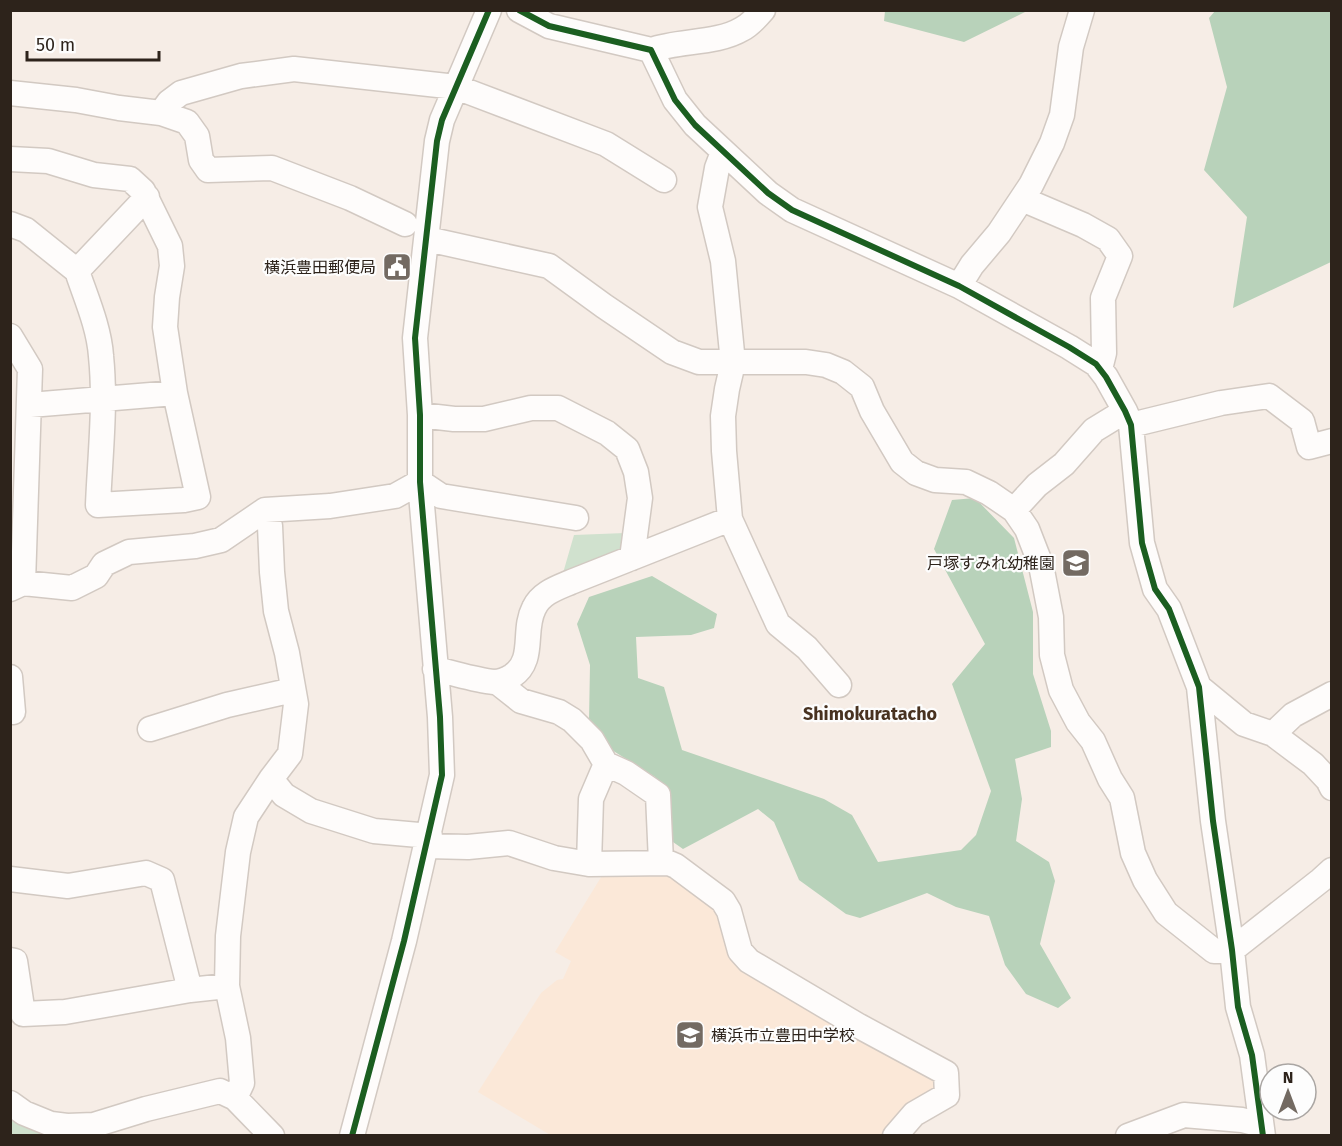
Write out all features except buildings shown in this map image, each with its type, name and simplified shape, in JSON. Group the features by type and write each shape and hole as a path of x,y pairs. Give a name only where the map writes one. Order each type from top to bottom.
{"street":[{"path":"352,1136 428,841 442,775 440,717 420,482 420,415 415,338 437,141 442,120 489,10"},
{"path":"519,10 549,26 651,50 666,45 722,37 742,29 763,10"},
{"path":"959,286 1022,199 1052,143 1062,115 1071,47 1082,10"},
{"path":"651,50 675,100 695,125 768,193 792,210 959,286 1069,347 1100,369 1106,376 1128,418 1142,543 1155,589 1169,609 1199,687 1213,821 1238,1007 1251,1055 1262,1130"},
{"path":"161,113 169,102 181,93 241,76 294,69 456,87 606,144 664,180"},
{"path":"10,93 161,113 187,122 197,136 201,159 208,170 272,168 350,198 405,224"},
{"path":"723,152 717,168 710,207 723,261 734,363 726,389 723,416 724,461 730,519 778,624 807,648 839,685"},
{"path":"10,159 48,161 94,175 130,179 147,197 170,246 172,266 165,327 174,393 198,497 184,500 98,505 103,401 101,354 92,314 76,271 26,230 10,224"},
{"path":"76,271 147,197"},
{"path":"1022,199 1091,229 1108,239 1120,256 1103,298 1104,353 1100,369"},
{"path":"427,239 549,266 672,352 699,362 806,362 826,365 843,372 862,387 872,411 902,462 916,473 935,480 966,482 1014,510 1027,529 1041,565 1051,617 1052,655 1062,690 1078,722 1093,741 1122,798 1132,853 1145,880 1166,913 1214,951 1232,950 1332,870"},
{"path":"10,336 30,369 23,395 18,471 16,586 72,588 96,576 104,564 129,552 195,546 222,540 265,510 330,506 395,496 420,482"},
{"path":"23,395 103,401 174,393"},
{"path":"1014,510 1037,485 1064,464 1095,430 1128,418 1269,396 1302,421 1309,447 1332,441"},
{"path":"420,415 454,420 484,420 531,408 558,408 607,433 627,449 636,472 640,498 632,558"},
{"path":"420,482 441,496 576,518"},
{"path":"235,1098 242,1083 238,1038 227,986 228,936 238,852 246,817 290,754 296,704 287,653 276,611 270,526 265,510"},
{"path":"496,682 509,678 524,664 530,620 539,600 547,593 730,519"},
{"path":"435,669 496,682 521,702 559,712 572,720 592,740 606,764 626,773 658,795 661,862"},
{"path":"10,677 13,712 10,712"},
{"path":"1199,687 1244,724 1273,734 1313,764 1328,780 1332,788"},
{"path":"150,729 227,705 294,690"},
{"path":"1273,734 1293,715 1332,694"},
{"path":"589,864 591,799 606,764"},
{"path":"271,779 284,795 311,811 374,831 468,847 509,843 554,858 589,864 661,862 676,866 723,902 729,910 740,951 749,962 946,1073 947,1095 914,1114 895,1136"},
{"path":"10,879 68,886 146,873 162,880 190,990"},
{"path":"10,960 15,961 23,1014 65,1012 190,990 227,986"},
{"path":"10,1103 24,1113 51,1124 97,1130 146,1109 220,1091 235,1098 272,1136"},
{"path":"1128,1136 1184,1115 1242,1120 1262,1130"}],"shaded area":[{"name":"横浜市立豊田中学校","path":"670,871 721,916 738,959 937,1077 938,1092 886,1135 552,1136 478,1092 541,993 557,980 563,979 571,961 555,952 603,874"}],"green space":[{"path":"885,10 1027,11 964,42 884,21"},
{"path":"1215,11 1331,11 1331,262 1233,308 1247,217 1204,170 1227,87 1209,18"},
{"path":"975,498 1014,538 1033,612 1033,674 1051,731 1051,747 1015,759 1022,799 1016,841 1049,862 1055,881 1040,944 1071,998 1058,1008 1026,994 1005,965 989,916 956,907 927,893 860,918 846,914 799,880 774,822 758,809 683,849 673,842 662,795 655,777 607,747 589,721 590,665 577,624 589,597 652,576 717,614 714,628 691,635 636,637 638,678 664,687 682,750 824,799 852,815 878,862 961,850 976,835 991,791 952,684 985,644 934,549 952,500"},
{"path":"625,533 624,549 563,573 574,535"},
{"path":"10,1113 50,1135 11,1135"}],"cycle path":[{"path":"352,1136 404,941 442,775 440,717 420,482 420,415 415,338 437,141 442,120 489,10"},
{"path":"519,10 549,26 651,50 675,100 695,125 768,193 792,210 959,286 1069,347 1096,364 1106,377 1131,425 1142,543 1155,589 1169,609 1199,687 1213,821 1238,1007 1252,1055 1263,1136"}],"place":[{"name":"横浜豊田郵便局","path":"397,267"},
{"name":"戸塚すみれ幼稚園","path":"1076,563"},
{"name":"横浜市立豊田中学校","path":"690,1035"}],"district":[{"name":"Shimokuratacho","path":"870,714"}]}
